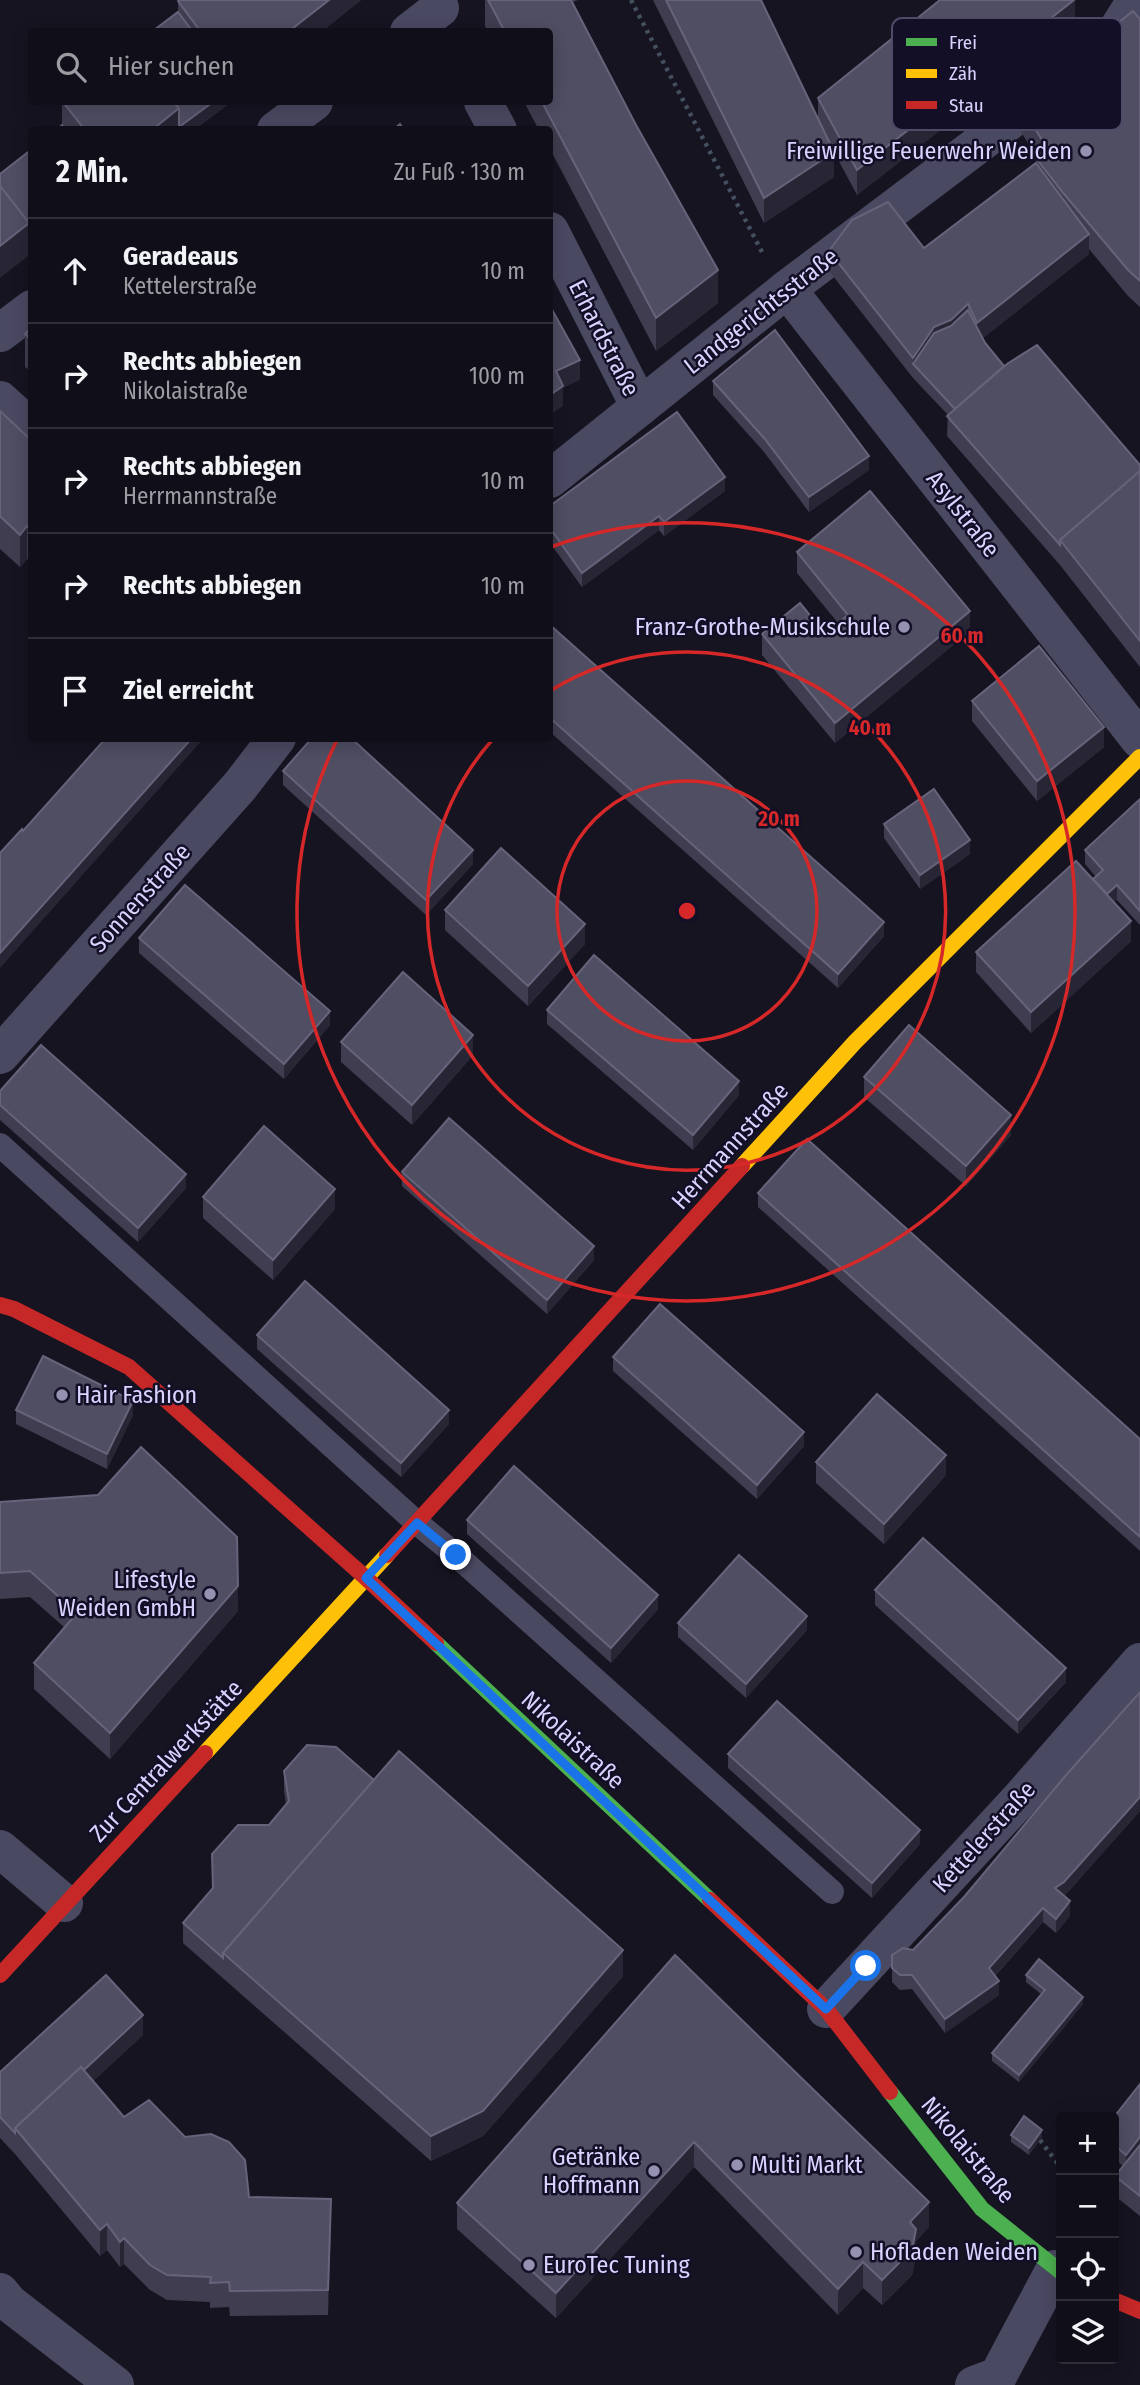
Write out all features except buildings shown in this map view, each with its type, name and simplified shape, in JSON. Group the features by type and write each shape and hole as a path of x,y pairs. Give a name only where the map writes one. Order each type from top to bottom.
{"street":[{"name":"Landgerichtsstraße","path":"1122,22 1136,0"},
{"path":"416,28 443,13"},
{"path":"281,126 310,105"},
{"path":"486,105 496,126"},
{"name":"Landgerichtsstraße","path":"640,407 787,289 997,130"},
{"name":"Erhardstraße","path":"553,237 640,407"},
{"name":"Asylstraße","path":"787,289 1140,740"},
{"path":"0,332 28,312"},
{"path":"0,400 28,425"},
{"path":"553,477 640,407"},
{"name":"Sonnenstraße","path":"0,1055 240,786 274,742"},
{"name":"Herrmannstraße","path":"366,1578 855,1042 1140,757"},
{"name":"Nikolaistraße","path":"0,1305 14,1309 129,1367 366,1578 826,2009 982,2209 1056,2268"},
{"name":"Zur Centralwerkstätte","path":"0,1975 366,1578"},
{"name":"Kettelerstraße","path":"826,2009 1019,1800 1140,1662"},
{"path":"0,1849 64,1903"},
{"path":"993,2382 1056,2273"},
{"path":"0,2292 9,2303 115,2385"},
{"path":"1116,2301 1140,2311"}],"lane":[{"path":"0,1146 417,1523 832,1892"}],"path":[{"path":"631,0 766,260 787,289"},
{"path":"1040,2140 1056,2161"}],"traffic: fast":[{"path":"436,1643 710,1900"},
{"path":"890,2092 982,2209 1056,2268"}],"traffic: slow":[{"path":"742,1166 855,1042 1140,757"},
{"path":"205,1753 387,1555"}],"traffic: jam":[{"path":"387,1555 742,1166"},
{"path":"0,1305 14,1309 129,1367 436,1643"},
{"path":"0,1975 205,1753"},
{"path":"710,1900 826,2009 890,2092"},
{"path":"1116,2301 1140,2311"}],"place":[{"name":"Freiwillige Feuerwehr Weiden","path":"1086,151"},
{"name":"Franz-Grothe-Musikschule","path":"904,627"},
{"name":"Hair Fashion","path":"62,1395"},
{"name":"Lifestyle Weiden GmbH","path":"210,1594"},
{"name":"Multi Markt","path":"737,2165"},
{"name":"Getränke Hoffmann","path":"654,2171"},
{"name":"Hofladen Weiden","path":"856,2252"},
{"name":"EuroTec Tuning","path":"529,2265"}],"route":[{"path":"456,1555 417,1523 366,1578 826,2009 866,1966"}]}
